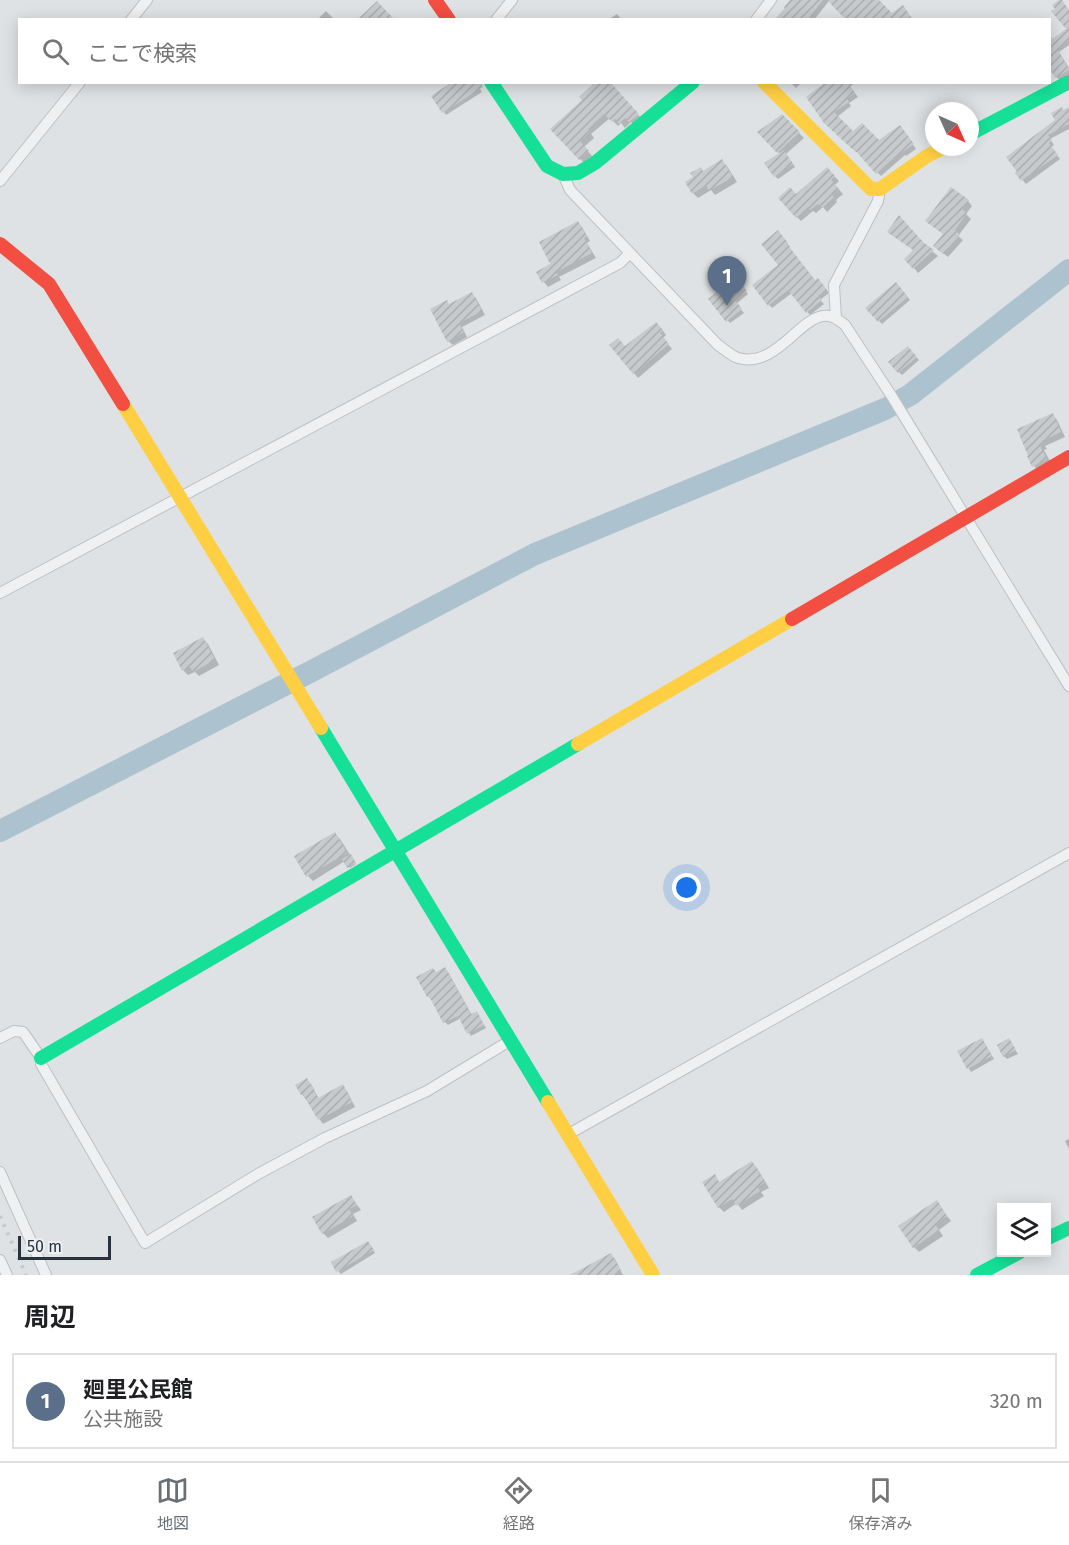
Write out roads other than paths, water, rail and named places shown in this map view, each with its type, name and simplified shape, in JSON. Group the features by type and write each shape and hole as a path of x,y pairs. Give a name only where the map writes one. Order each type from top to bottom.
{"street":[{"path":"133,18 147,0"},
{"path":"435,0 448,18"},
{"path":"498,18 513,0"},
{"path":"758,18 771,0"},
{"path":"979,129 1069,82"},
{"path":"0,181 78,84"},
{"path":"492,84 547,166 564,174 578,172 595,163 691,84"},
{"path":"766,84 871,189 880,189 927,156"},
{"path":"564,174 570,190 630,254 718,345 736,357 754,360 772,352 811,321 826,315 836,318 845,325 902,412 1069,686"},
{"path":"836,318 834,285 878,201 880,189"},
{"path":"0,244 49,284 649,1269"},
{"path":"0,593 620,263 630,254"},
{"path":"41,1058 1069,458"},
{"path":"567,1135 1069,853"},
{"path":"0,1038 14,1031 23,1032 41,1058 41,1064 145,1243 258,1174 324,1138 427,1091 511,1040"},
{"path":"0,1172 46,1275"},
{"path":"1051,1237 1069,1228"},
{"path":"977,1275 1011,1257"},
{"path":"0,1260 7,1275"}],"waterway":[{"path":"0,831 535,554 885,409 910,395 1069,270"}],"railway":[{"path":"0,1216 26,1275"}],"place":[{"name":"廻里公民館","path":"727,306"}]}
